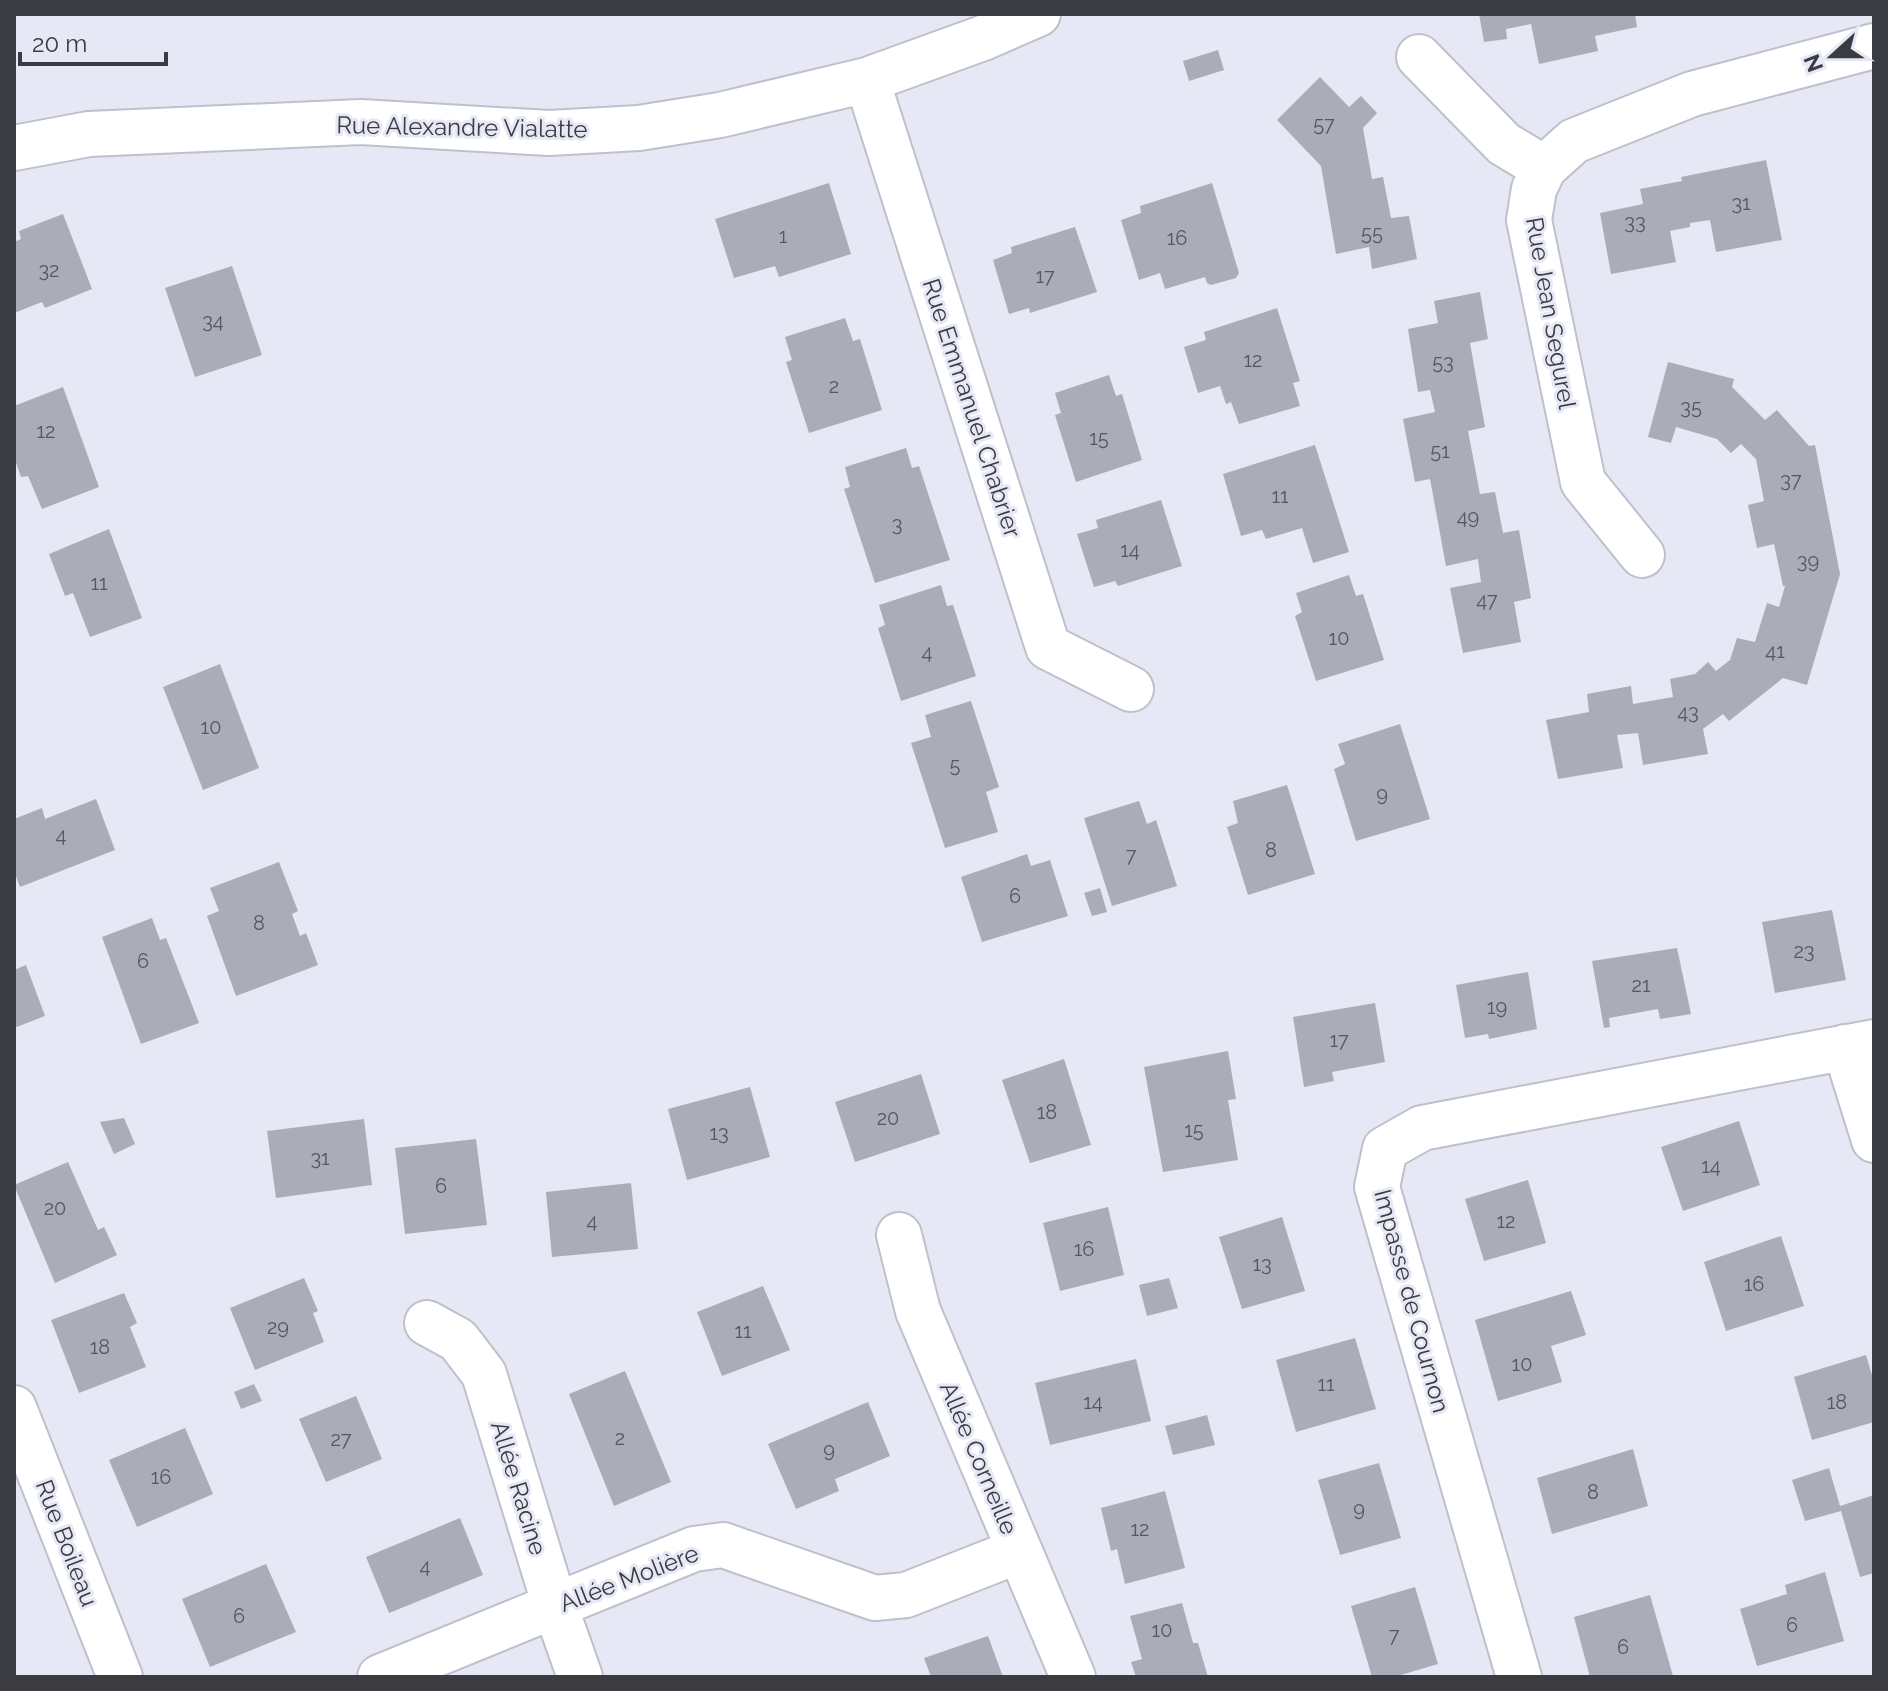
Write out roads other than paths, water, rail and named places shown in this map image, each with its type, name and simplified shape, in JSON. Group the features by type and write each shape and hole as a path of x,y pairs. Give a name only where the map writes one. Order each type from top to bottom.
{"street":[{"name":"Rue Alexandre Vialatte","path":"14,148 89,134 361,122 549,133 639,128 720,115 867,80 983,38 1038,14"},
{"name":"Rue Jean Segurel","path":"1642,555 1583,482 1529,220 1534,189 1544,168 1574,141 1692,94 1874,46"},
{"path":"1419,57 1504,144 1544,168"},
{"name":"Rue Emmanuel Chabrier","path":"867,80 1048,647 1131,689"},
{"name":"Impasse de Cournon","path":"1519,1677 1377,1187 1385,1149 1422,1128 1860,1045 1874,1140"},
{"name":"Allée Corneille","path":"899,1235 918,1311 1073,1677"},
{"name":"Allée Racine","path":"427,1323 458,1340 484,1374 580,1677"},
{"name":"Rue Boileau","path":"14,1408 120,1677"},
{"name":"Allée Molière","path":"380,1677 694,1549 723,1545 875,1598 906,1595 1018,1551"}]}
